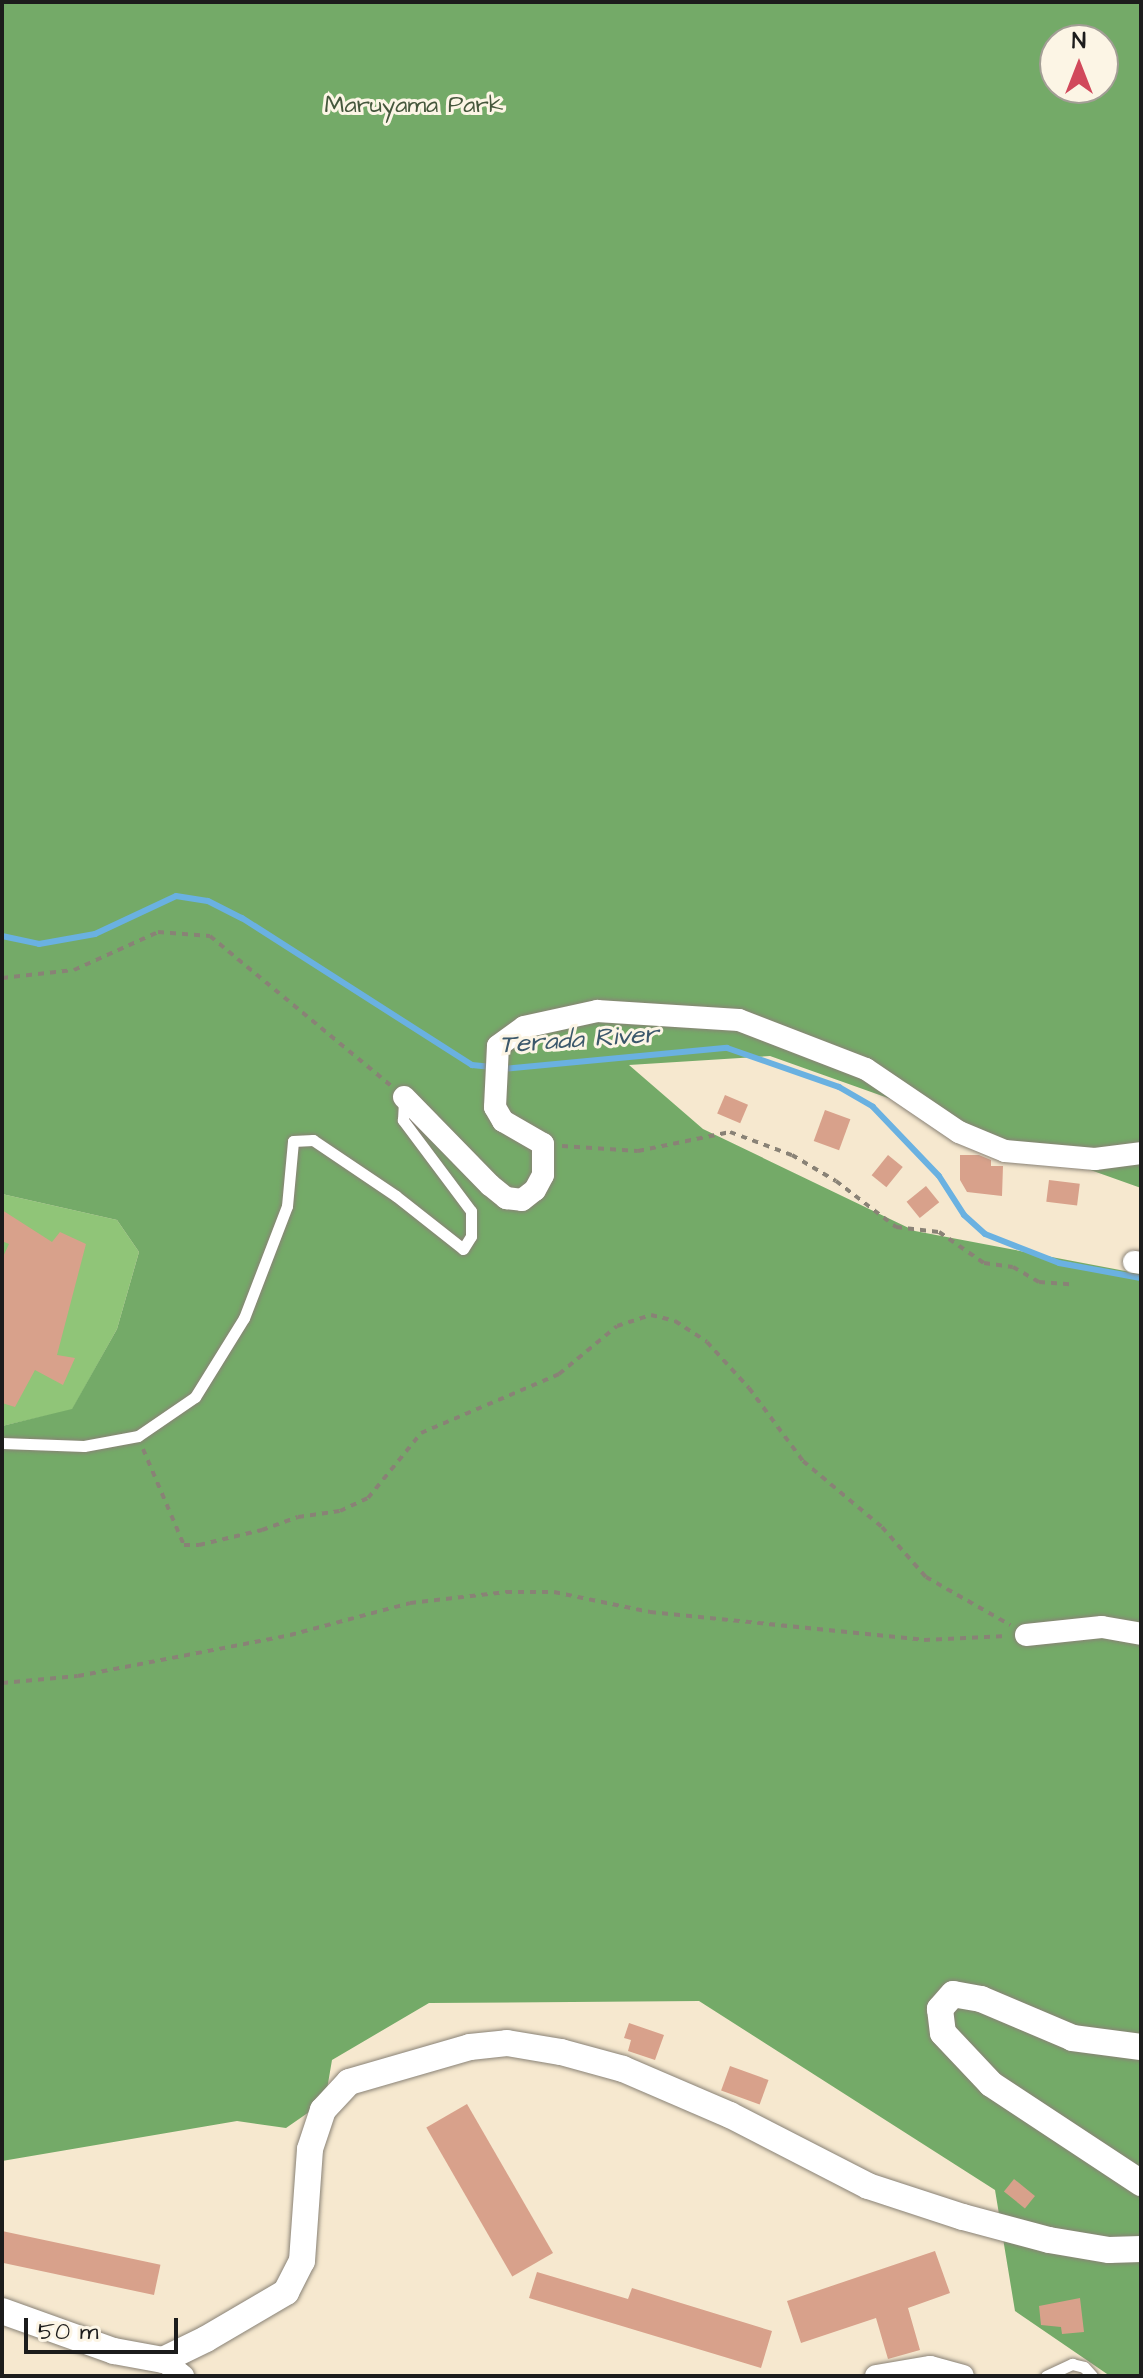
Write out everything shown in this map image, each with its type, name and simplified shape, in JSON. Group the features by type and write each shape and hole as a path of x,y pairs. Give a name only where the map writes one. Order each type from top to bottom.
{"street":[{"path":"404,1097 506,1198 522,1200 535,1190 543,1175 543,1144 503,1121 495,1107 498,1046 524,1027 597,1011 739,1020 866,1069 959,1132 1005,1151 1095,1159 1141,1153"},
{"path":"1026,1635 1102,1627 1141,1634"},
{"path":"1141,2047 1073,2038 981,1999 953,1994 940,2009 943,2033 991,2084 1141,2183"},
{"path":"2,2311 114,2351 173,2368 286,2292 302,2261 310,2149 323,2110 349,2082 470,2047 507,2043 561,2052 623,2069 730,2115 868,2186 1049,2240 1109,2250 1141,2249"},
{"path":"876,2376 930,2367 963,2376"}],"lane":[{"path":"2,1443 84,1446 138,1436 195,1397 244,1318 287,1206 293,1141 313,1140 396,1196 463,1249 471,1236 471,1211 403,1120 404,1097"},
{"path":"1046,2376 1072,2364 1084,2367 1092,2376"}],"path":[{"path":"2,978 74,970 158,932 210,936 404,1097"},
{"path":"543,1144 638,1151 730,1132 792,1155 836,1181 896,1227 939,1232 984,1263 1013,1267 1039,1282 1070,1284"},
{"path":"138,1436 184,1545 199,1545 298,1517 340,1511 368,1498 421,1433 559,1374 617,1326 651,1315 675,1321 707,1342 749,1388 803,1461 882,1527 926,1577 1026,1635"},
{"path":"2,1683 78,1676 290,1635 410,1603 506,1592 554,1592 650,1612 924,1640 1026,1635"}],"green space":[{"name":"Maruyama Park","path":"2,2 1141,2 1141,1188 770,1056 629,1065 703,1129 915,1231 1141,1274 1141,2376 1110,2376 1015,2311 995,2190 699,2001 429,2003 332,2060 325,2101 286,2128 237,2121 2,2161 2,1426 72,1409 117,1329 139,1252 117,1220 2,1194"},
{"path":"2,1194 117,1220 139,1252 117,1329 72,1410 2,1426"}],"building":[{"path":"725,1095 748,1105 740,1123 717,1113"},
{"path":"825,1110 850,1119 839,1150 814,1141"},
{"path":"888,1155 903,1167 886,1187 872,1175"},
{"path":"960,1155 979,1155 991,1160 991,1166 1003,1166 1002,1196 967,1192 960,1180"},
{"path":"1049,1180 1080,1184 1077,1206 1046,1202"},
{"path":"926,1186 939,1202 920,1218 907,1202"},
{"path":"2,1210 52,1242 60,1232 86,1244 57,1355 75,1358 63,1385 35,1370 15,1407 2,1403 2,1259 9,1244 2,1241"},
{"path":"629,2023 664,2035 655,2060 628,2051 631,2040 624,2038"},
{"path":"730,2066 769,2080 760,2104 721,2090"},
{"path":"467,2104 553,2253 512,2276 426,2128"},
{"path":"1014,2179 1035,2196 1025,2208 1004,2191"},
{"path":"2,2231 160,2265 154,2295 2,2263"},
{"path":"935,2251 950,2293 908,2308 920,2350 888,2359 876,2318 801,2343 787,2301"},
{"path":"537,2272 628,2299 632,2288 772,2331 761,2368 529,2298"},
{"path":"1080,2298 1084,2332 1062,2334 1061,2327 1041,2325 1039,2306"}],"waterway":[{"name":"Terada River","path":"2,936 39,944 95,934 176,896 208,901 242,918 472,1065 492,1067"},
{"name":"Terada River","path":"503,1069 727,1048 839,1087 873,1107 939,1176 964,1215 985,1234 1059,1263 1141,1278"}]}
